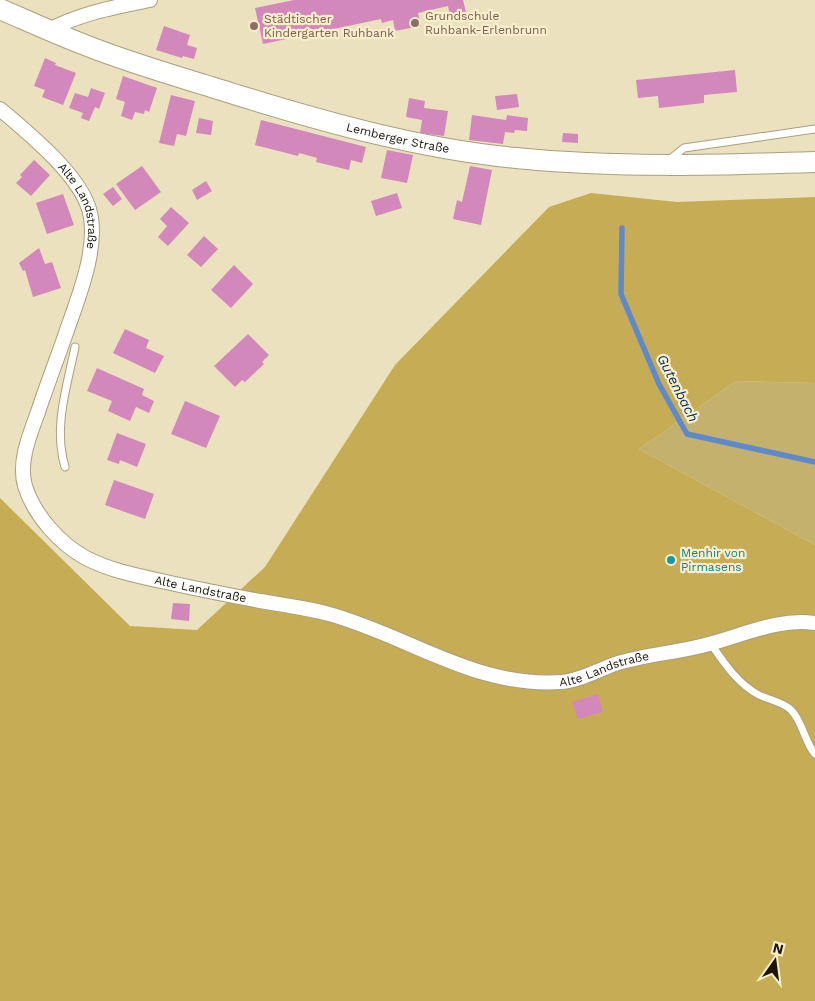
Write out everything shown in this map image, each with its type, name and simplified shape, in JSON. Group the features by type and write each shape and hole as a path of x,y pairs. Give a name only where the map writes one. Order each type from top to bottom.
{"main road":[{"name":"Lemberger Straße","path":"0,9 86,46 177,76 289,110 374,133 451,150 557,161 664,165 815,162"}],"street":[{"path":"49,30 90,12 150,0"},
{"name":"Alte Landstraße","path":"0,109 52,156 69,175 88,208 91,224 91,242 81,290 30,433 24,458 24,481 29,497 39,514 61,540 84,556 110,568 208,591 326,613 383,632 469,670 501,678 530,682 565,682 617,663 711,644 774,625 804,622 815,623"}],"lane":[{"path":"664,165 684,148 815,129"},
{"path":"65,467 60,451 59,435 75,347"},
{"path":"711,644 732,673 746,687 790,708 798,718 809,747 815,754"}],"shaded area":[{"path":"591,193 677,202 815,197 815,383 736,381 639,449 815,545 815,1001 0,1001 0,498 130,626 197,630 265,567 395,365 549,207"},
{"path":"736,381 815,383 815,545 639,449"}],"building":[{"path":"294,0 463,0 466,12 450,16 448,6 418,13 421,26 395,31 393,20 382,23 381,19 263,44 255,8"},
{"path":"164,26 190,35 187,45 197,48 194,59 183,56 182,58 156,50"},
{"path":"45,58 56,63 55,65 76,73 63,105 42,97 45,90 34,86"},
{"path":"735,70 737,92 704,95 704,103 659,108 658,96 638,98 636,80"},
{"path":"123,76 157,88 149,112 145,110 144,114 135,112 132,120 121,116 125,102 116,99"},
{"path":"91,88 105,93 99,109 95,107 89,121 81,118 83,113 69,108 75,93 88,97"},
{"path":"517,94 519,107 497,110 495,96"},
{"path":"171,95 195,101 186,136 177,134 174,146 159,143"},
{"path":"409,98 425,101 424,108 448,111 444,136 420,133 422,120 406,117"},
{"path":"472,115 506,120 507,115 528,118 527,131 515,130 514,133 505,132 503,144 469,140"},
{"path":"199,118 213,121 211,135 196,133"},
{"path":"261,120 366,147 362,163 351,160 349,170 316,162 317,158 299,153 298,156 255,145"},
{"path":"563,133 578,134 578,143 562,142"},
{"path":"387,150 413,155 407,183 381,178"},
{"path":"34,160 50,175 31,196 16,183 22,177 20,175"},
{"path":"142,166 161,192 135,210 116,184"},
{"path":"470,166 492,170 481,225 453,219 457,200 462,202"},
{"path":"206,181 212,191 197,200 192,190"},
{"path":"113,187 122,199 113,206 103,194"},
{"path":"397,193 402,208 376,216 371,201"},
{"path":"63,194 74,225 47,234 36,203"},
{"path":"171,207 189,223 168,246 158,237 167,226 160,219"},
{"path":"204,236 218,249 201,267 187,255"},
{"path":"39,248 45,264 52,262 61,288 33,297 25,270 23,271 19,263"},
{"path":"234,265 253,284 231,308 211,290"},
{"path":"125,329 149,340 146,348 164,356 155,373 113,353"},
{"path":"248,334 269,355 262,362 264,364 245,382 242,380 235,387 214,366"},
{"path":"97,368 144,389 142,395 154,401 149,413 136,407 130,421 108,411 112,401 87,391"},
{"path":"185,401 220,416 206,448 171,434"},
{"path":"117,433 146,444 137,467 120,460 119,464 107,460"},
{"path":"114,480 154,494 145,519 105,505"},
{"path":"173,603 190,604 189,621 171,619"},
{"path":"598,694 603,712 578,719 572,702"}],"waterway":[{"name":"Gutenbach","path":"622,228 621,294 659,384 687,434 815,462"}],"place":[{"name":"Grundschule Ruhbank-Erlenbrunn","path":"415,23"},
{"name":"Städtischer Kindergarten Ruhbank","path":"254,26"},
{"name":"Menhir von Pirmasens","path":"671,560"}]}
